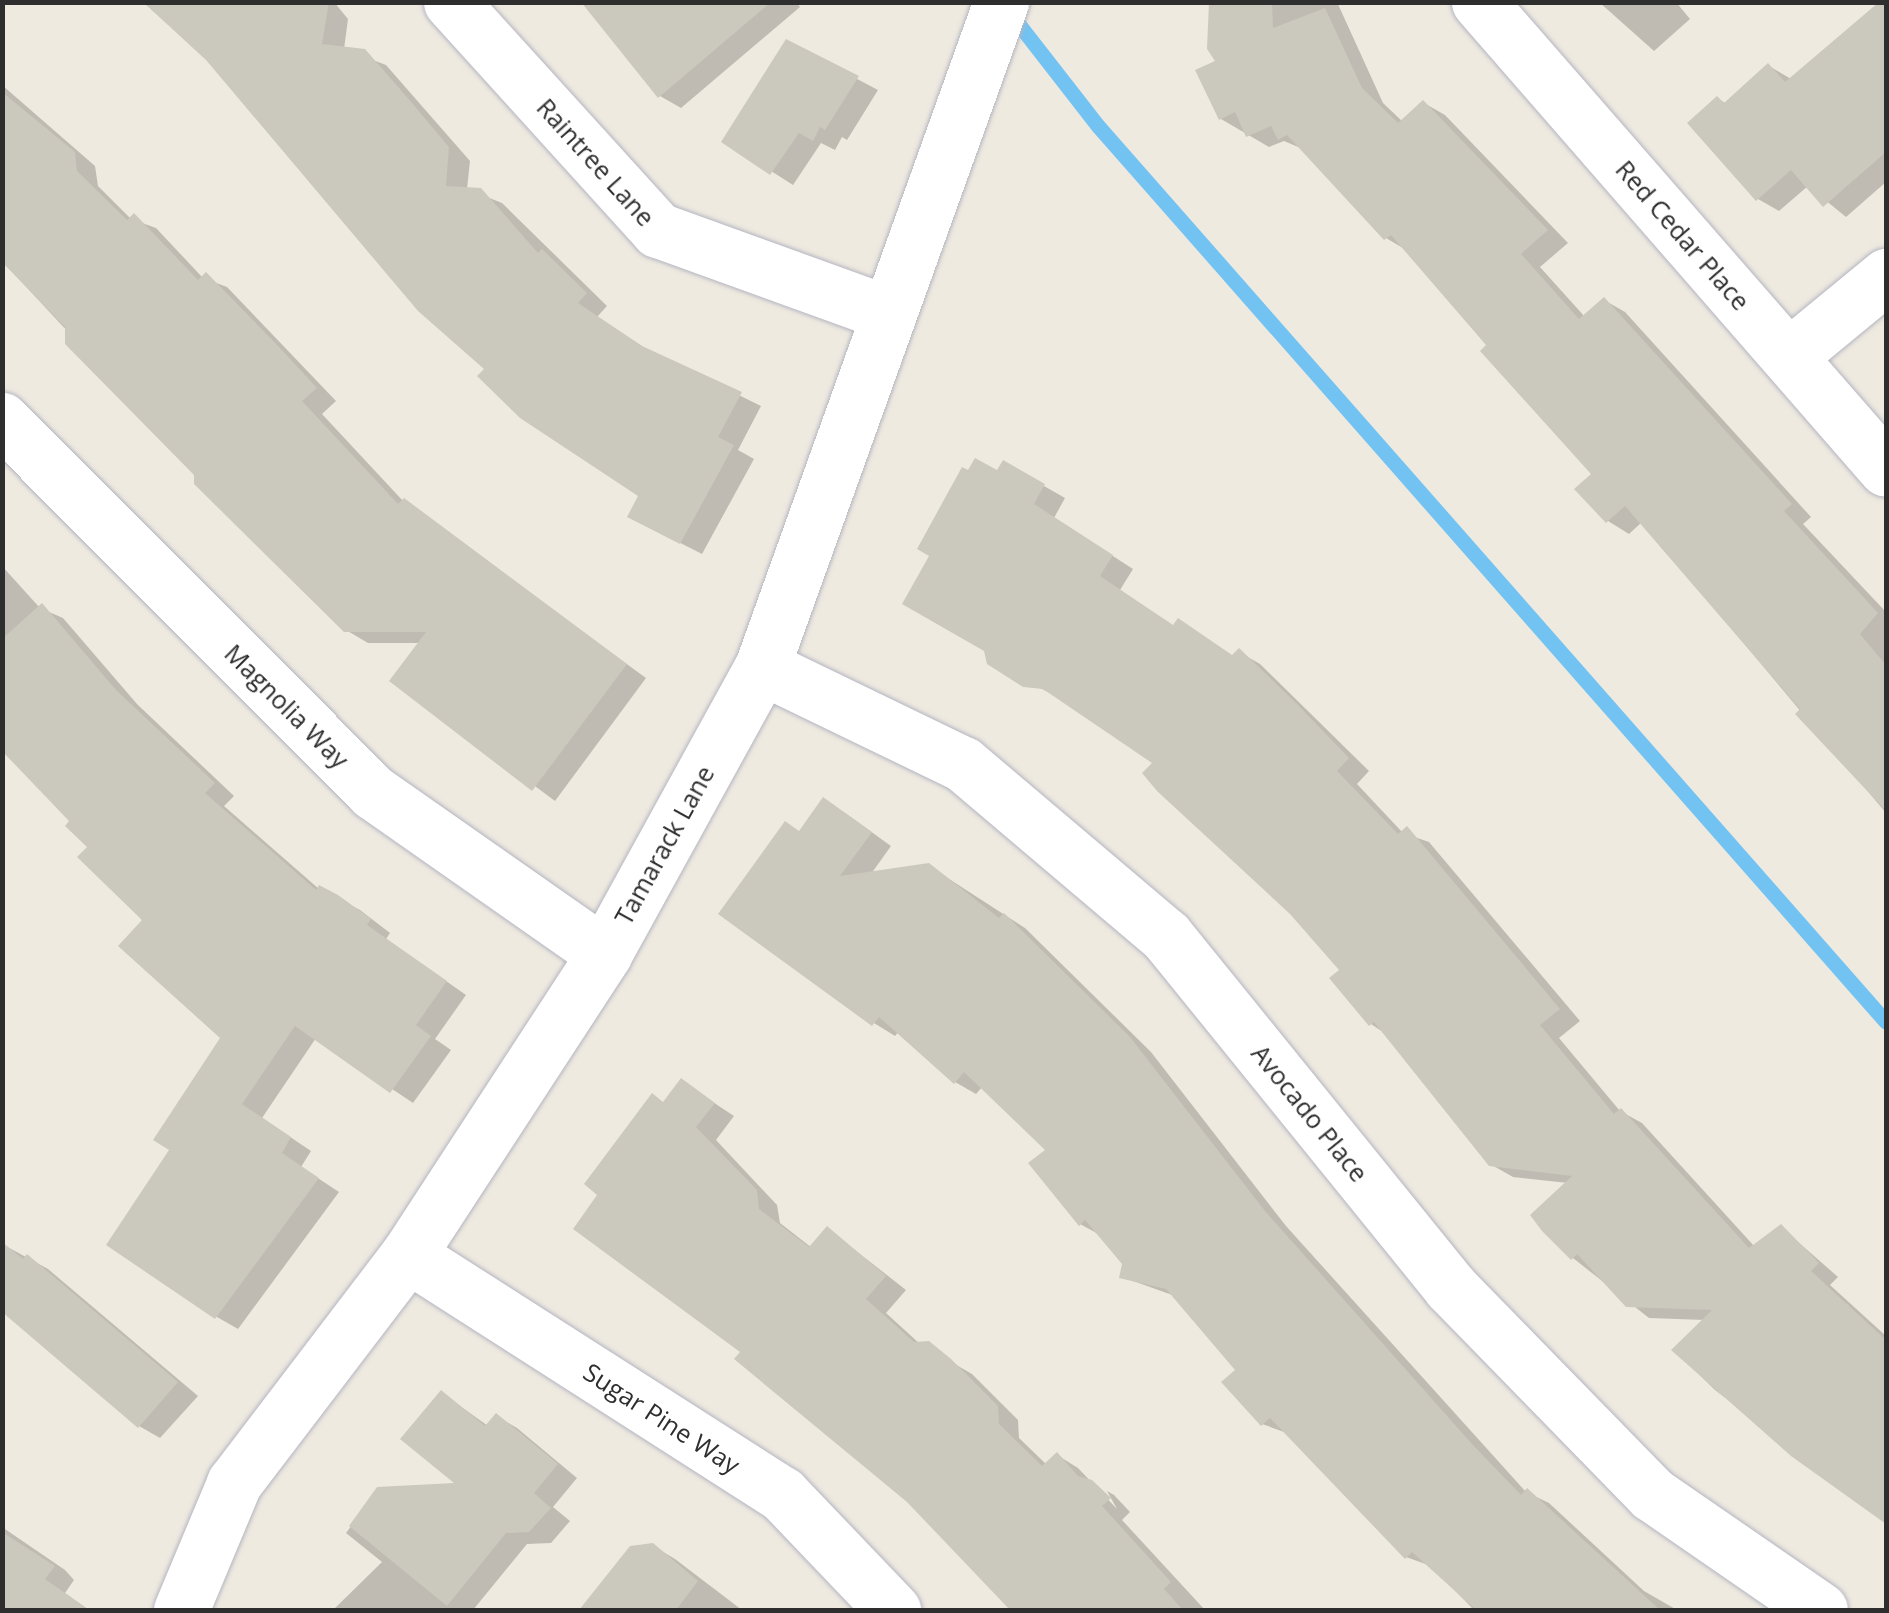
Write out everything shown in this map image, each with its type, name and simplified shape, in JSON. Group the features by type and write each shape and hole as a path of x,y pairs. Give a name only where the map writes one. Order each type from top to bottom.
{"street":[{"name":"Raintree Lane","path":"450,2 658,230 887,313"},
{"name":"Tamarack Lane","path":"181,1610 234,1483 408,1255 604,954 762,667 946,141 1000,2"},
{"name":"Red Cedar Place","path":"1478,2 1886,469"},
{"path":"1790,356 1886,276"},
{"name":"Magnolia Way","path":"2,420 373,792 604,954"},
{"name":"Avocado Place","path":"762,667 963,764 1166,936 1450,1287 1652,1494 1820,1610"},
{"name":"Sugar Pine Way","path":"408,1255 782,1494 893,1610"}],"building":[{"path":"143,2 329,2 322,44 365,49 449,147 446,186 481,188 538,253 542,249 587,293 578,303 642,346 742,392 718,437 734,445 680,544 627,517 638,496 520,418 477,376 484,369 418,311 206,60"},
{"path":"581,2 771,2 658,98"},
{"path":"1209,2 1272,2 1273,28 1325,8 1362,88 1398,123 1423,100 1548,230 1521,254 1579,319 1604,297 1792,504 1784,511 1878,613 1860,634 1886,665 1886,811 1795,714 1800,709 1625,506 1606,523 1574,489 1591,474 1480,351 1486,345 1391,235 1384,240 1287,135 1278,140 1271,126 1246,137 1235,112 1219,120 1195,70 1215,61 1207,49"},
{"path":"1879,2 1886,2 1886,152 1823,207 1791,170 1756,201 1687,123 1717,96 1724,103 1768,63 1785,82"},
{"path":"786,39 859,76 825,130 820,127 813,141 799,133 770,175 721,142"},
{"path":"2,92 75,152 77,171 127,220 134,213 198,280 206,272 280,348 317,388 302,401 398,504 404,498 627,664 532,791 389,681 426,632 344,632 194,484 194,475 65,344 65,327 2,262"},
{"path":"975,458 997,470 1003,460 1045,484 1034,504 1113,555 1100,576 1173,625 1178,618 1232,655 1239,648 1296,703 1349,758 1337,771 1398,834 1407,826 1560,1009 1540,1025 1614,1114 1621,1108 1749,1248 1781,1224 1819,1263 1811,1271 1886,1340 1886,1524 1791,1456 1671,1350 1712,1310 1626,1307 1577,1254 1571,1260 1542,1231 1530,1215 1572,1176 1489,1166 1374,1022 1369,1026 1329,978 1339,970 1290,914 1157,791 1142,773 1152,763 1043,689 1023,687 987,664 984,651 902,604 929,556 917,549 962,467 968,470"},
{"path":"42,603 116,690 215,783 205,793 316,890 319,885 338,895 371,919 367,925 447,981 416,1025 431,1036 390,1093 295,1026 242,1104 291,1137 282,1153 319,1178 215,1319 106,1245 169,1150 153,1140 220,1038 118,946 142,920 77,857 87,847 65,826 69,821 2,751 2,639"},
{"path":"823,797 872,832 840,876 929,863 999,918 1004,913 1130,1037 1265,1211 1472,1444 1521,1495 1527,1488 1660,1610 1476,1610 1412,1552 1405,1559 1270,1418 1261,1426 1221,1382 1235,1370 1166,1289 1119,1278 1122,1264 1085,1220 1079,1226 1028,1163 1045,1150 964,1072 954,1084 879,1017 872,1026 718,914 785,821 799,831"},
{"path":"681,1078 715,1103 696,1127 757,1190 759,1209 809,1247 827,1226 886,1276 866,1299 914,1342 929,1341 951,1359 998,1406 999,1424 1042,1466 1057,1452 1078,1476 1092,1480 1111,1498 1102,1506 1171,1582 1164,1589 1183,1610 1010,1610 907,1502 734,1359 740,1352 573,1229 597,1195 584,1184 652,1093 663,1102"},
{"path":"2,1242 23,1259 27,1254 178,1382 138,1428 2,1312"},
{"path":"441,1390 485,1426 496,1413 558,1464 534,1493 551,1508 529,1532 506,1533 447,1606 349,1526 377,1487 454,1483 400,1439"},
{"path":"2,1532 55,1566 45,1579 89,1610 2,1610"},
{"path":"653,1543 698,1581 676,1610 579,1610 630,1546"}],"waterway":[{"path":"1010,13 1098,126 1886,1022"}]}
